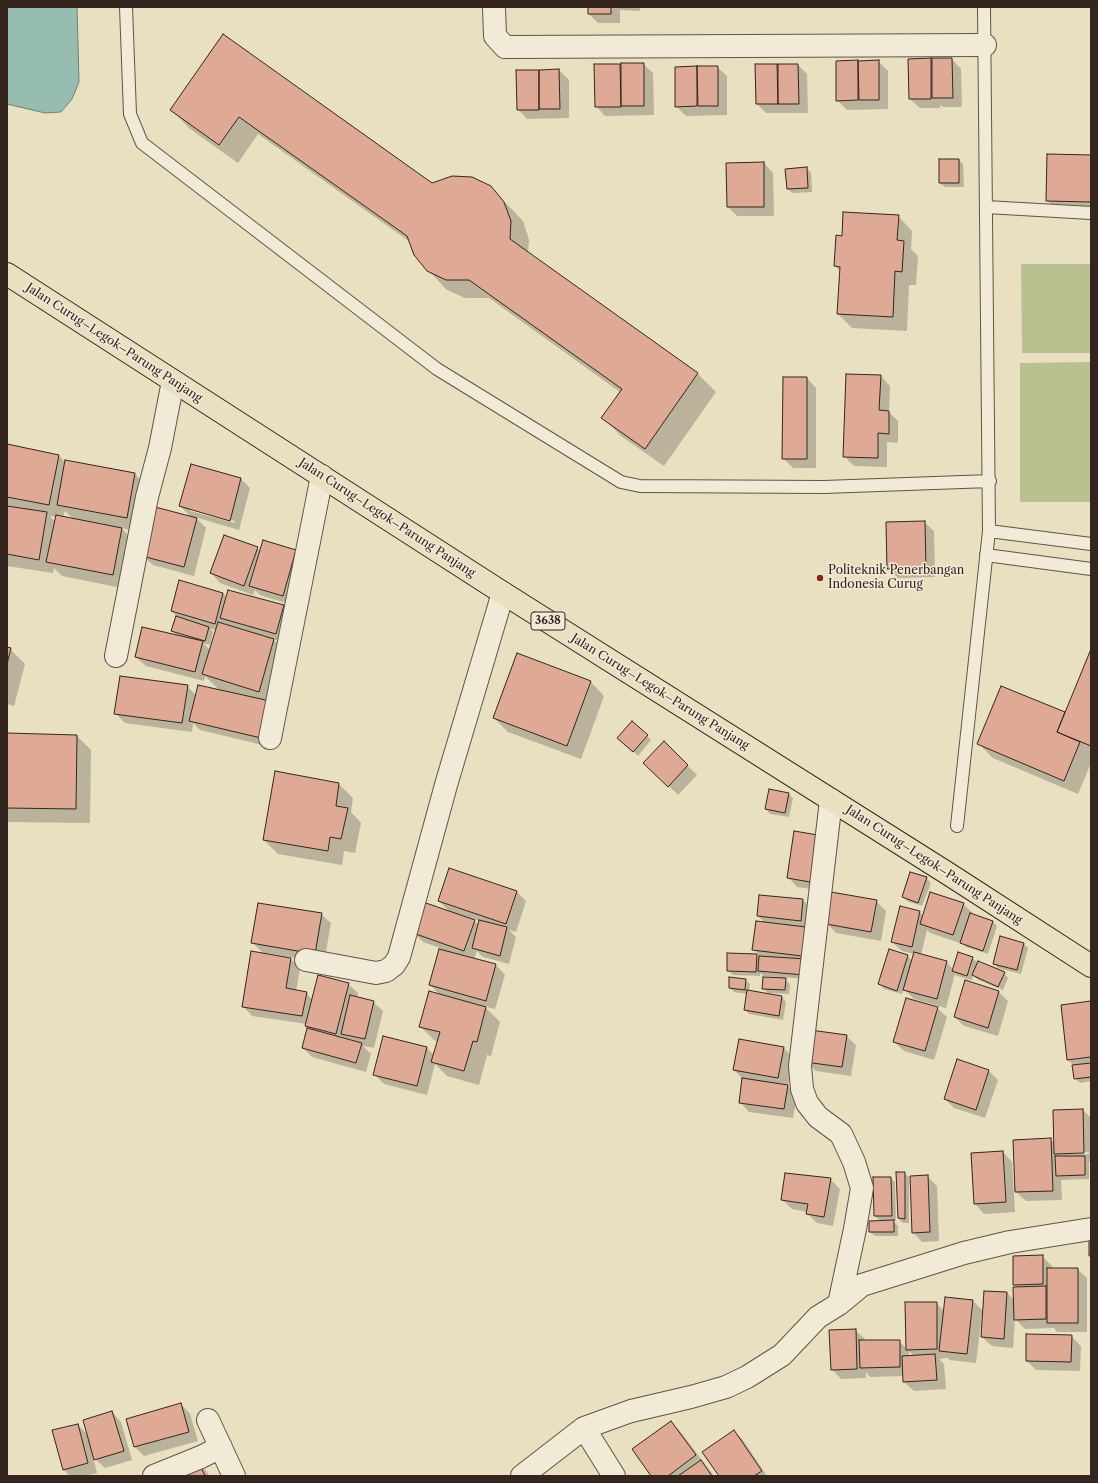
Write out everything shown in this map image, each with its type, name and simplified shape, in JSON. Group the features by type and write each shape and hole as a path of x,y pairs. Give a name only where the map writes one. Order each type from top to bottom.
{"main road":[{"name":"Jalan Curug–Legok–Parung Panjang","path":"7,274 503,593 1091,966"}],"street":[{"path":"494,7 496,36 505,47 985,45"},
{"path":"116,656 147,497 160,448 173,381"},
{"path":"270,738 322,476"},
{"path":"306,960 376,973 386,970 394,965 398,957 446,785 503,593"},
{"path":"831,800 800,1066 802,1089 807,1103 818,1116 841,1134 854,1162 862,1188 839,1304"},
{"path":"522,1476 584,1428 631,1411 726,1387 747,1377 782,1355 818,1317 839,1304 862,1285 964,1253 1010,1242 1091,1229"},
{"path":"208,1420 234,1476"},
{"path":"584,1428 614,1476"},
{"path":"154,1476 221,1447"}],"lane":[{"path":"126,7 130,114 142,143 437,369 621,482 640,486 824,487 990,481"},
{"path":"957,826 989,531 990,481 984,7"},
{"path":"986,207 1091,213"},
{"path":"989,531 1091,544"},
{"path":"986,555 1091,569"}],"green space":[{"path":"1021,264 1091,264 1091,353 1022,353"},
{"path":"1091,362 1091,502 1020,502 1020,363"}],"water":[{"path":"7,7 77,7 79,82 72,99 61,112 45,113 7,104"}],"building":[{"path":"588,7 611,7 611,14 588,14"},
{"path":"223,34 432,183 452,176 472,177 491,186 504,202 511,221 510,239 698,373 645,449 601,418 622,389 469,280 446,280 427,271 414,255 407,236 239,117 219,145 170,110"},
{"path":"931,58 931,99 909,99 908,59"},
{"path":"932,58 952,58 953,98 932,98"},
{"path":"858,60 858,100 836,101 836,61"},
{"path":"879,60 879,100 859,100 858,61"},
{"path":"621,63 644,63 644,106 621,106"},
{"path":"594,64 620,64 621,107 595,107"},
{"path":"755,64 777,64 778,104 756,104"},
{"path":"778,64 798,64 799,104 778,104"},
{"path":"697,66 718,66 718,106 698,106"},
{"path":"697,66 697,106 675,107 675,67"},
{"path":"559,69 560,109 539,109 539,70"},
{"path":"516,70 539,70 539,110 517,110"},
{"path":"1047,154 1091,155 1091,202 1046,201"},
{"path":"939,159 959,159 959,183 939,183"},
{"path":"764,162 764,207 727,207 726,163"},
{"path":"807,167 808,188 787,189 785,169"},
{"path":"843,212 899,215 897,240 904,241 902,272 895,271 893,317 837,314 840,267 834,266 836,235 842,236"},
{"path":"846,374 881,375 879,410 889,411 889,434 878,433 878,458 843,457"},
{"path":"783,377 807,377 807,459 782,459"},
{"path":"7,444 59,455 49,505 7,497"},
{"path":"65,460 135,473 127,518 57,505"},
{"path":"191,464 241,478 230,521 179,506"},
{"path":"7,506 47,512 39,560 7,554"},
{"path":"155,507 197,518 184,567 142,556"},
{"path":"56,515 122,528 113,575 46,562"},
{"path":"925,521 926,568 887,569 886,522"},
{"path":"224,535 258,547 244,586 210,573"},
{"path":"263,540 296,550 283,596 249,586"},
{"path":"179,580 223,593 215,624 171,611"},
{"path":"228,590 284,605 276,634 220,618"},
{"path":"176,616 209,627 205,641 171,631"},
{"path":"218,622 274,639 259,692 202,674"},
{"path":"142,627 203,641 195,672 135,657"},
{"path":"7,647 11,648 7,664"},
{"path":"1091,649 1091,746 1057,732"},
{"path":"517,653 591,681 567,746 493,718"},
{"path":"120,676 188,685 182,723 114,714"},
{"path":"198,685 270,701 261,738 189,721"},
{"path":"1001,686 1065,712 1057,732 1080,742 1064,781 977,744"},
{"path":"632,721 648,735 633,752 617,738"},
{"path":"7,733 77,735 76,809 7,808"},
{"path":"664,741 688,765 668,787 643,763"},
{"path":"275,771 339,783 336,806 348,808 341,839 330,837 328,851 263,840"},
{"path":"769,789 789,793 785,813 765,809"},
{"path":"794,831 818,835 810,882 787,878"},
{"path":"449,868 517,891 506,924 438,901"},
{"path":"910,872 927,877 918,903 902,897"},
{"path":"831,892 877,900 871,932 826,924"},
{"path":"930,892 964,903 953,935 920,924"},
{"path":"759,895 803,899 801,921 757,916"},
{"path":"423,902 475,920 464,951 413,933"},
{"path":"258,903 322,913 315,954 251,943"},
{"path":"900,906 920,911 912,947 891,942"},
{"path":"970,913 993,921 983,951 960,943"},
{"path":"479,920 507,927 500,956 472,948"},
{"path":"756,921 806,927 802,956 752,950"},
{"path":"1000,936 1024,943 1017,970 993,964"},
{"path":"439,949 496,964 486,1001 429,985"},
{"path":"889,949 908,955 897,991 878,984"},
{"path":"251,951 291,958 286,988 307,992 302,1016 242,1007"},
{"path":"914,952 947,961 937,999 903,990"},
{"path":"958,952 973,957 967,976 952,971"},
{"path":"727,953 757,954 756,972 727,971"},
{"path":"759,956 806,959 804,975 758,971"},
{"path":"978,961 1005,972 998,987 972,975"},
{"path":"318,975 349,983 336,1034 305,1026"},
{"path":"729,977 746,979 745,990 729,988"},
{"path":"763,977 786,978 785,990 762,989"},
{"path":"965,980 999,991 988,1028 954,1017"},
{"path":"747,990 782,996 779,1016 744,1010"},
{"path":"429,991 486,1007 477,1042 473,1041 464,1071 431,1062 440,1032 419,1027"},
{"path":"350,995 374,1001 365,1039 341,1034"},
{"path":"906,998 938,1007 925,1051 893,1042"},
{"path":"1091,1001 1091,1057 1067,1060 1061,1005"},
{"path":"307,1028 362,1043 356,1063 302,1048"},
{"path":"810,1030 847,1035 842,1067 805,1062"},
{"path":"383,1036 427,1047 417,1086 373,1075"},
{"path":"739,1039 784,1047 778,1078 733,1070"},
{"path":"957,1059 989,1070 976,1110 944,1099"},
{"path":"1091,1063 1091,1077 1074,1079 1072,1065"},
{"path":"742,1078 788,1085 784,1109 739,1103"},
{"path":"1083,1109 1084,1153 1054,1154 1053,1110"},
{"path":"1051,1138 1053,1191 1015,1192 1013,1140"},
{"path":"1003,1151 1006,1202 974,1204 971,1153"},
{"path":"1055,1156 1085,1156 1085,1175 1056,1176"},
{"path":"896,1172 905,1172 905,1219 898,1218"},
{"path":"785,1173 831,1178 824,1217 806,1214 808,1204 781,1200"},
{"path":"928,1175 930,1232 912,1233 910,1176"},
{"path":"873,1177 891,1177 892,1216 874,1216"},
{"path":"894,1220 894,1232 869,1232 869,1221"},
{"path":"1089,1235 1091,1235 1091,1256 1089,1256"},
{"path":"1043,1255 1043,1284 1013,1285 1013,1256"},
{"path":"1047,1268 1078,1268 1078,1323 1047,1323"},
{"path":"1046,1286 1046,1319 1014,1320 1013,1287"},
{"path":"984,1291 1007,1292 1004,1339 981,1337"},
{"path":"945,1297 973,1300 967,1354 939,1351"},
{"path":"905,1302 937,1302 937,1349 906,1350"},
{"path":"856,1329 857,1369 831,1370 829,1330"},
{"path":"1026,1334 1072,1335 1071,1362 1026,1361"},
{"path":"859,1340 900,1340 900,1367 860,1368"},
{"path":"935,1354 937,1380 903,1382 902,1356"},
{"path":"181,1403 189,1432 134,1447 126,1419"},
{"path":"112,1411 124,1451 94,1460 83,1420"},
{"path":"671,1421 696,1455 668,1476 651,1476 632,1449"},
{"path":"78,1424 88,1463 63,1470 52,1430"},
{"path":"734,1430 762,1471 754,1476 719,1476 702,1452"},
{"path":"701,1460 712,1476 678,1476"},
{"path":"198,1461 205,1476 166,1476"}],"place":[{"name":"Politeknik Penerbangan Indonesia Curug","path":"820,578"}]}
